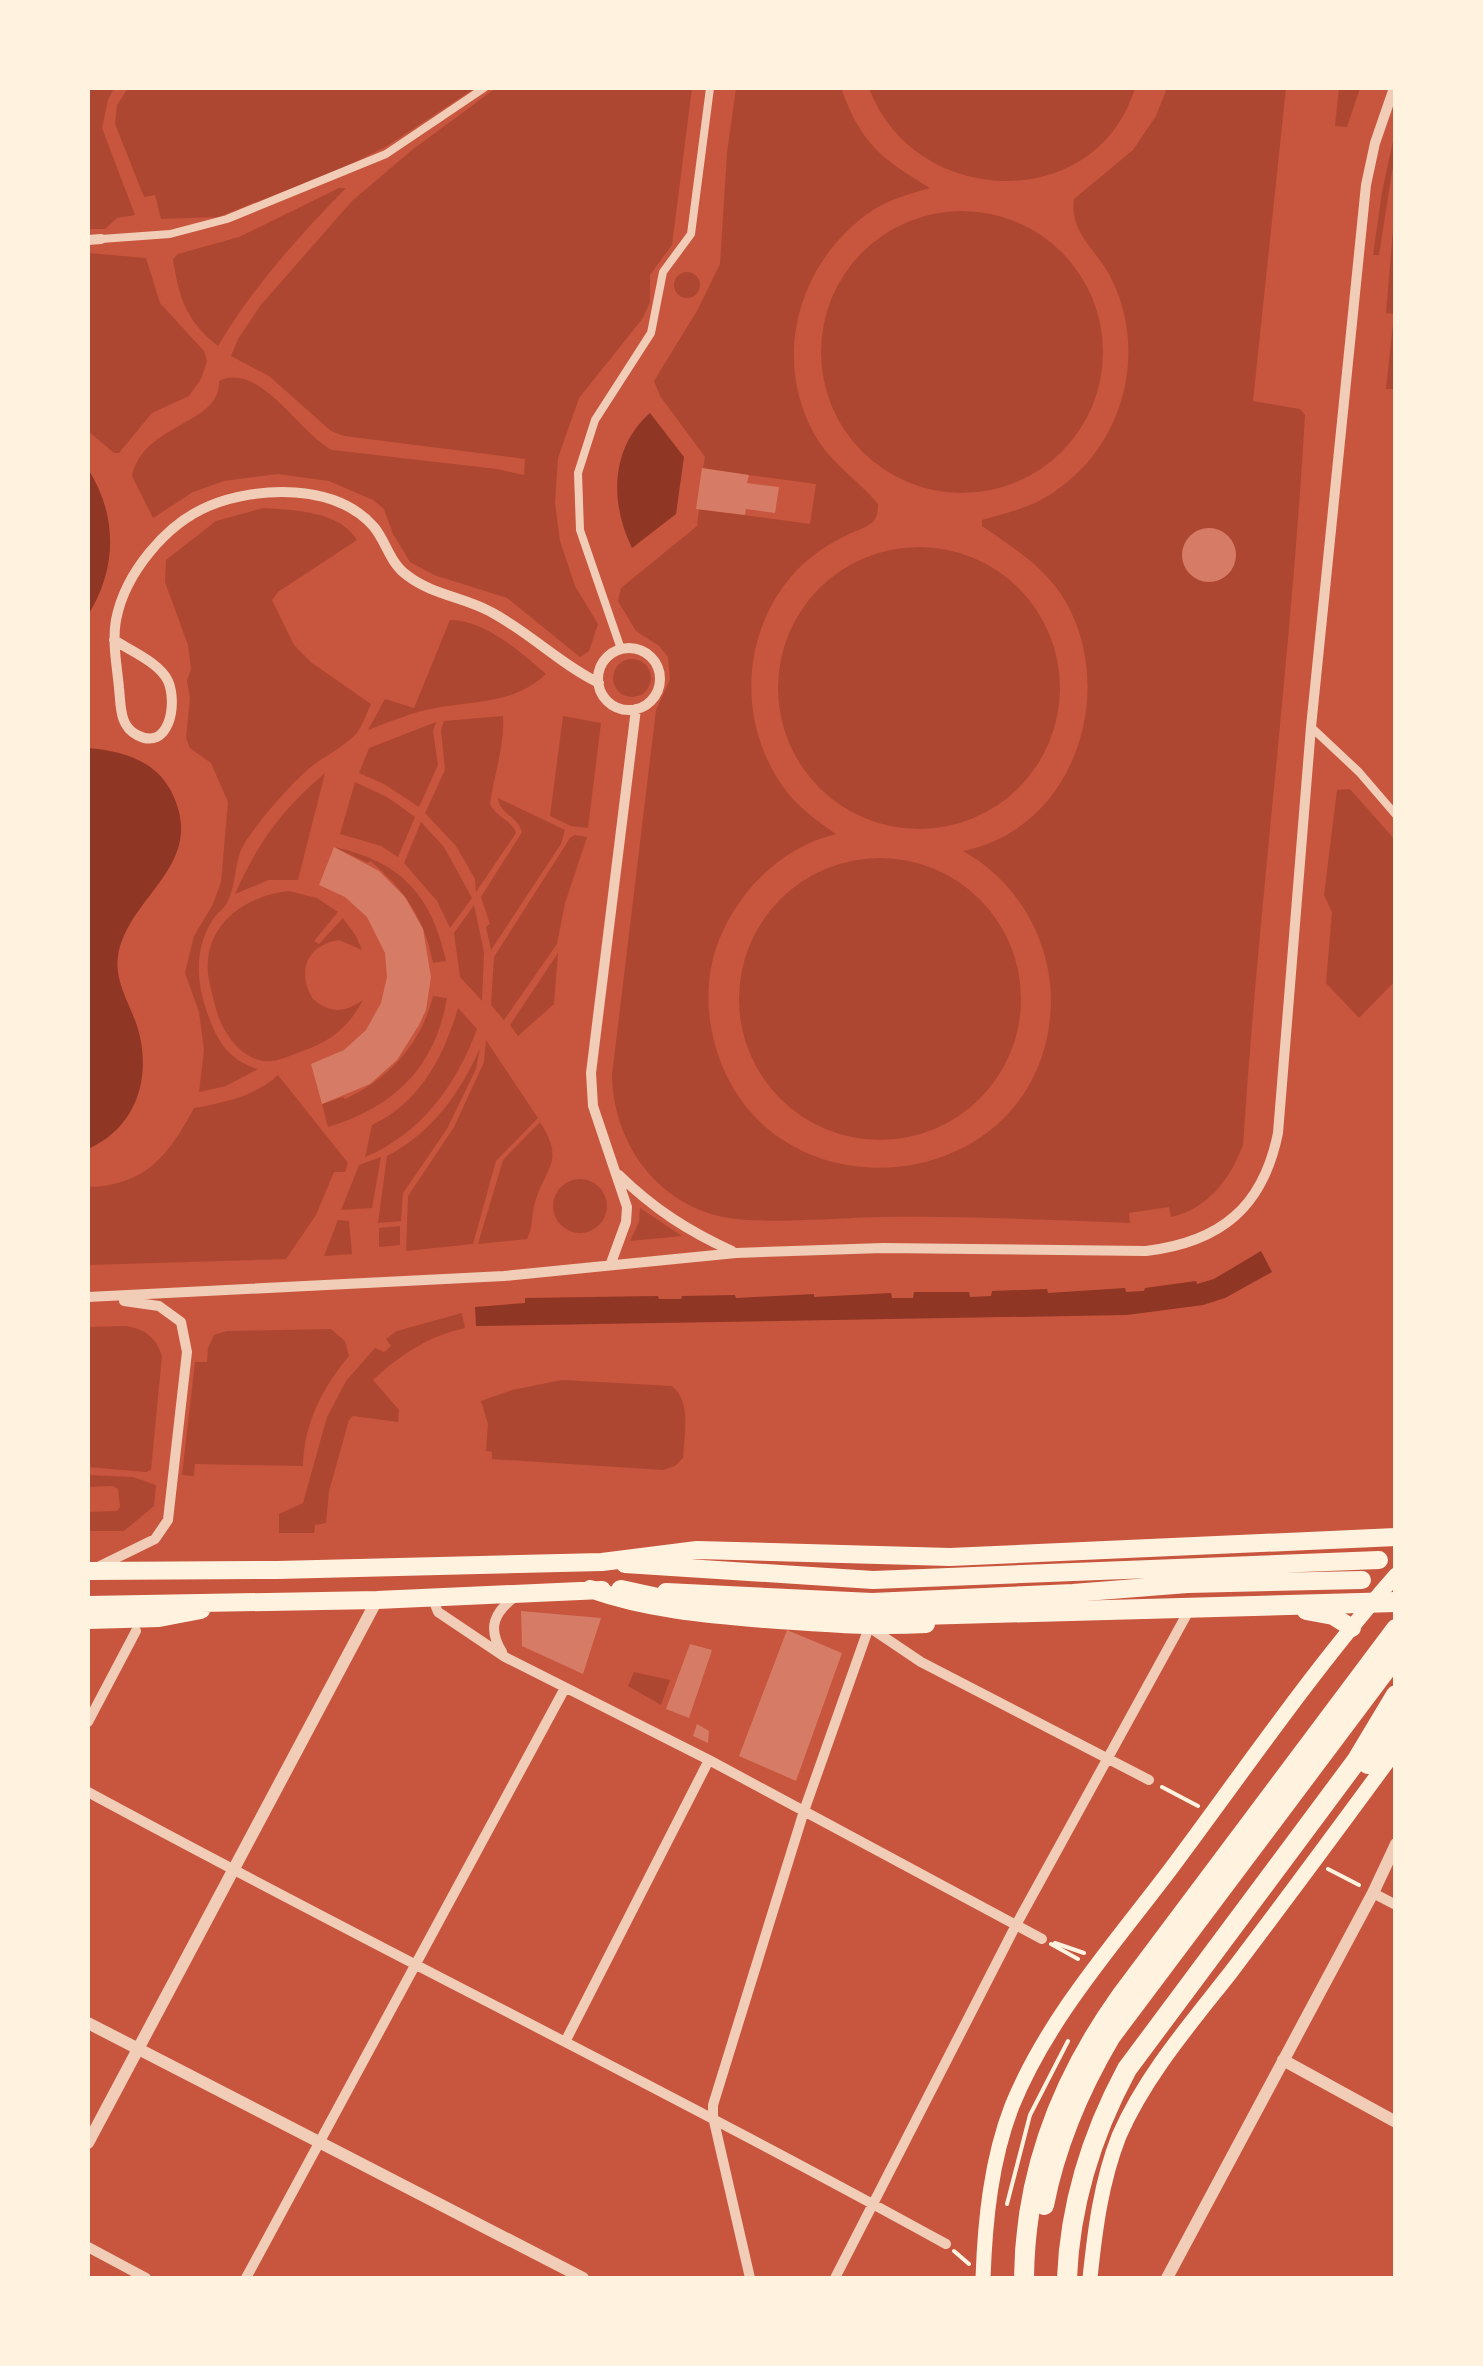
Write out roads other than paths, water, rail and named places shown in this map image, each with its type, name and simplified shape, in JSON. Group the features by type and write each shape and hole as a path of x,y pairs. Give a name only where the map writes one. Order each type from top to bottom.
{"highway":[{"path":"621,1590 676,1602 870,1619 1396,1602"},
{"path":"1024,2278 1025,2232 1036,2172 1059,2106 1086,2049 1121,1996 1396,1630"},
{"path":"1035,2278 1040,2228 1057,2150 1095,2062 1136,2000 1396,1656"},
{"path":"1067,2278 1074,2213 1087,2164 1103,2118 1128,2069 1357,1760 1396,1695"},
{"path":"1077,2278 1080,2238 1092,2179 1128,2088 1245,1924 1396,1727"}],"main road":[{"path":"602,1562 697,1550 950,1557 1396,1538"},
{"path":"88,1571 602,1562 873,1580 1379,1560"},
{"path":"983,2277 990,2194 1011,2110 1039,2053 1102,1959 1211,1813 1396,1575"},
{"path":"88,1605 378,1600 590,1589 872,1602 1187,1584 1362,1580"},
{"path":"590,1589 659,1609 870,1619 1313,1611 1333,1616 1352,1628"},
{"path":"88,1620 183,1616 218,1603"},
{"path":"1090,2278 1101,2194 1120,2134 1132,2111 1178,2041 1396,1750"}],"street":[{"path":"88,240 170,234 227,219 386,154 484,88"},
{"path":"621,649 584,543 577,505 578,473 595,420 651,332 662,272 691,234 710,88"},
{"path":"90,1297 504,1276 736,1253 883,1248 1146,1251 1188,1244 1220,1229 1235,1216 1264,1178 1278,1133 1311,727 1366,185 1375,143 1394,88"},
{"path":"114,640 162,671 168,682 171,708 162,736 152,740 139,736 129,730 122,718 114,640 116,618 127,590 148,555 174,527 200,510 252,493 281,492 332,502 363,517 375,528 404,574 436,592 490,611 599,683"},
{"path":"621,649 647,654 658,669 660,679 654,699 636,709 616,706 602,693 599,683 602,666 621,649"},
{"path":"611,1264 626,1222 627,1207 593,1106 591,1073 636,709"},
{"path":"1311,727 1359,772 1396,815"},
{"path":"615,1170 650,1205 736,1253"},
{"path":"88,1571 156,1539 168,1520 187,1352 181,1322 159,1306 90,1297"},
{"path":"505,1657 494,1639 493,1624 499,1608 521,1592"},
{"path":"432,1597 438,1612 505,1657 709,1760 1042,1939"},
{"path":"88,2142 378,1600"},
{"path":"835,2278 1016,1925 1188,1614"},
{"path":"750,2278 713,2117 716,2091 804,1811 870,1619 921,1662 1150,1780"},
{"path":"88,1722 136,1631"},
{"path":"246,2278 565,1688"},
{"path":"564,2042 709,1760"},
{"path":"88,1792 414,1966 713,2117 946,2244"},
{"path":"1168,2278 1396,1844"},
{"path":"1373,1893 1396,1906"},
{"path":"88,2022 584,2278"},
{"path":"1283,2060 1396,2122"},
{"path":"88,2247 146,2278"}]}
